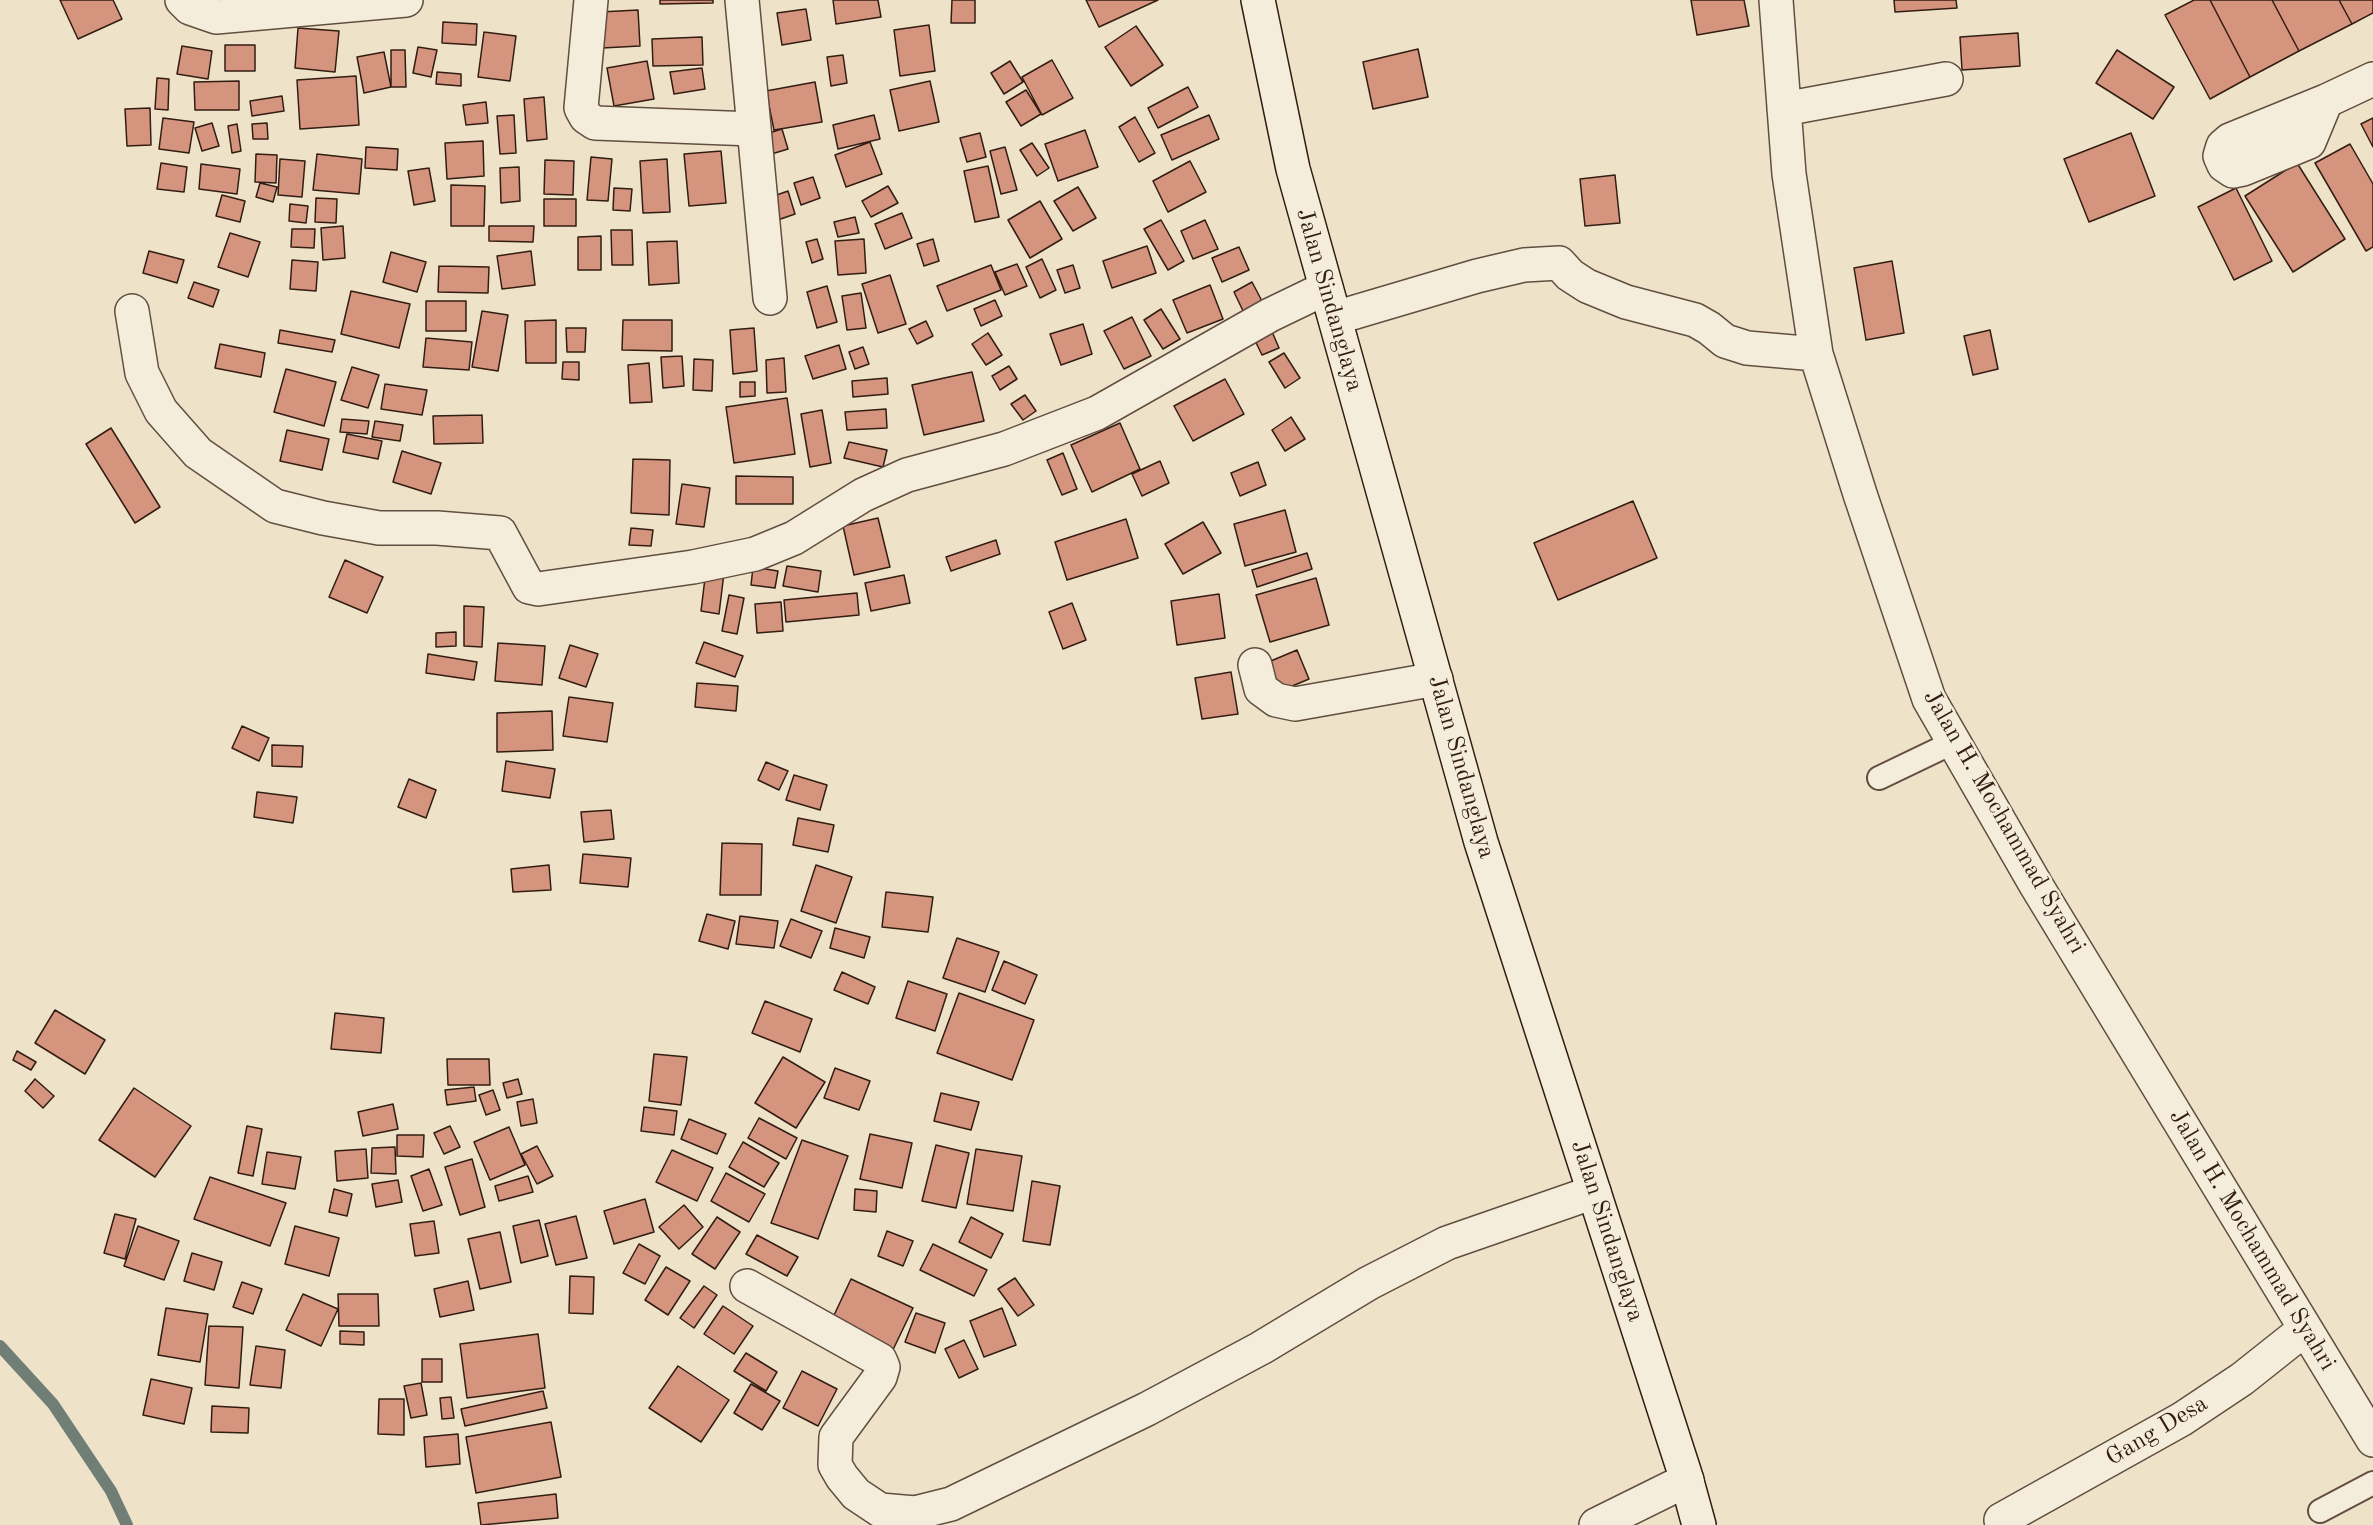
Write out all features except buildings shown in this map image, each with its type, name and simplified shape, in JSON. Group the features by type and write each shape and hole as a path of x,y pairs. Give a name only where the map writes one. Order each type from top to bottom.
{"street":[{"path":"182,0 190,8 216,17 359,2 406,0"},
{"path":"591,0 581,108 586,117 595,123 753,129"},
{"path":"742,0 770,298"},
{"name":"Jalan Sindanglaya","path":"1258,0 1293,169 1481,842 1687,1480 1699,1525"},
{"name":"Jalan H. Mochammad Syahri","path":"1776,0 1789,174 1816,354 1860,495 1929,699 2036,885 2373,1440"},
{"path":"1784,109 1946,79"},
{"path":"2326,100 2373,79"},
{"path":"132,311 142,373 161,411 198,453 275,506 323,518 379,528 437,528 500,533 529,586 538,590 693,567 765,550 794,538 863,495 907,475 1004,449 1097,413 1270,315 1478,276 1524,265 1559,263 1570,275 1587,286 1626,302 1695,320 1725,341 1747,348 1816,354"},
{"path":"1255,665 1261,690 1276,700 1295,704 1436,679"},
{"path":"747,1286 880,1360 883,1367 880,1377 836,1437 836,1465 842,1477 856,1494 880,1510 915,1513 951,1504 1147,1409 1261,1348 1369,1283 1448,1243 1594,1192"},
{"name":"Gang Desa","path":"1998,1523 2182,1419 2242,1379 2305,1329"},
{"path":"1596,1525 1687,1480"}],"lane":[{"path":"1879,778 1954,742"},
{"path":"2320,1511 2373,1483"}],"waterway":[{"path":"0,1346 53,1404 111,1491 127,1525"}]}
